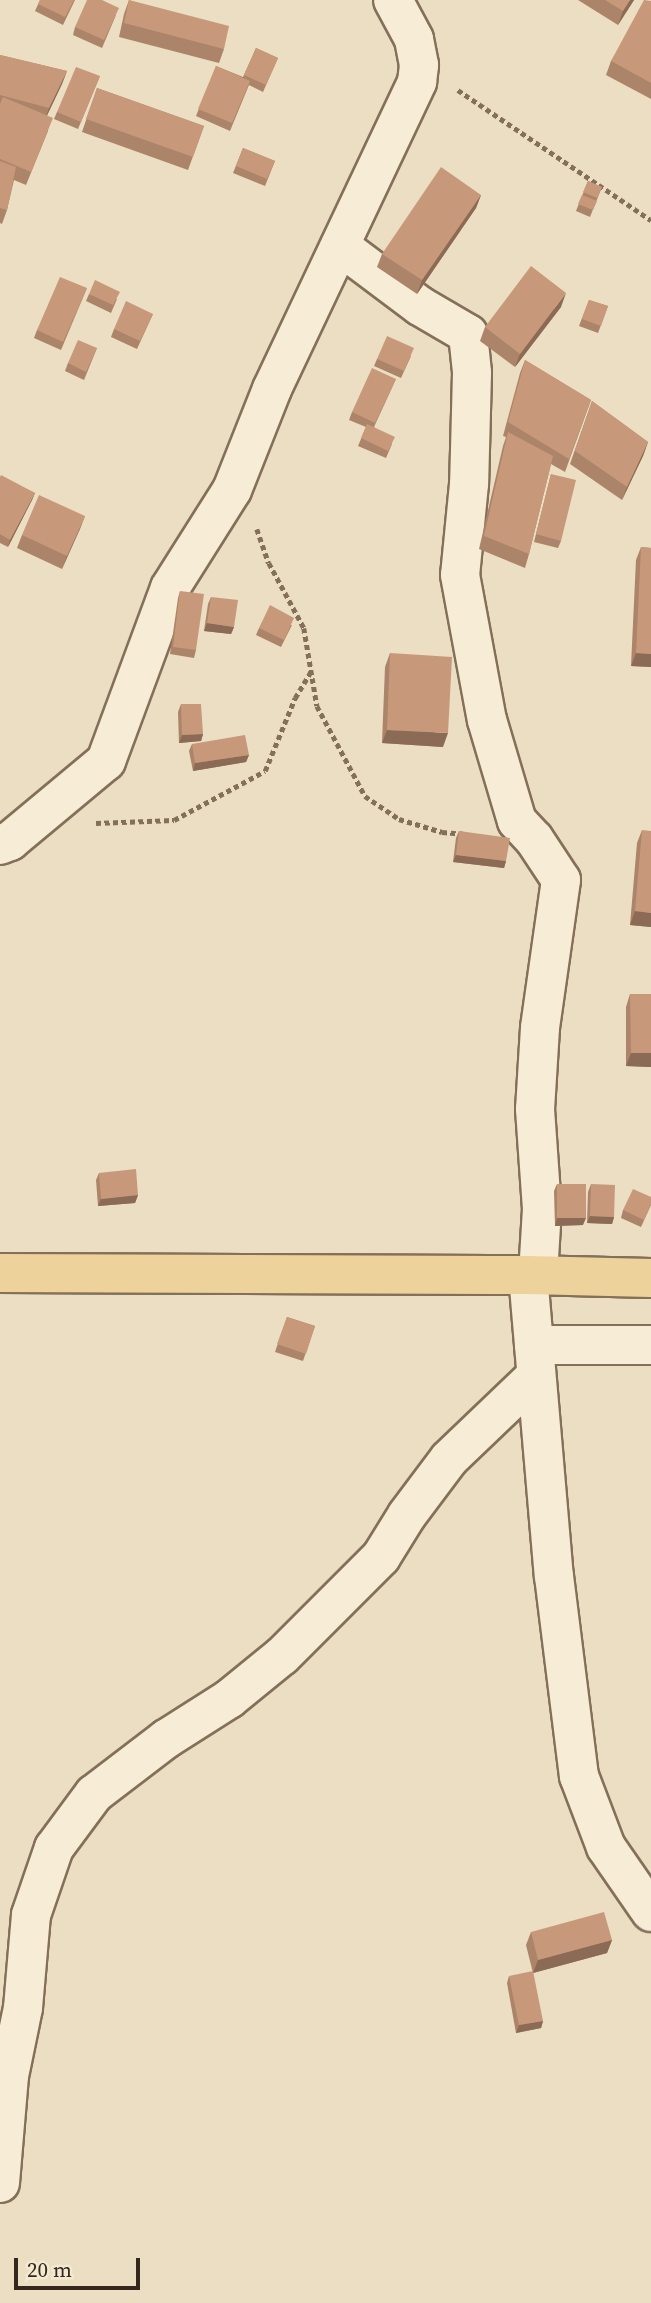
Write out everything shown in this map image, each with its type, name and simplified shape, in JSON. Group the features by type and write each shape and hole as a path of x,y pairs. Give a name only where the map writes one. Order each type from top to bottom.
{"main road":[{"path":"0,1273 651,1278"}],"street":[{"path":"0,845 10,841 106,761 170,588 232,490 272,389 417,82 419,65 414,39 393,0"},
{"path":"340,246 420,306 468,334 472,373 469,470 460,575 487,720 517,821 534,839 561,880 540,1028 535,1109 542,1209 533,1275 535,1361 554,1576 579,1776 606,1847 651,1912"},
{"path":"0,2183 9,2076 23,2008 31,1915 54,1847 94,1794 166,1739 229,1699 282,1656 381,1557 407,1515 449,1459 535,1361 651,1345"}],"path":[{"path":"419,65 651,220"},
{"path":"232,490 252,516 269,563 304,628 317,706 365,796 399,819 442,832 468,834"},
{"path":"43,814 97,823 174,820 217,799 265,771 295,698 311,670"}],"building":[{"path":"40,0 74,0 65,17 38,4"},
{"path":"87,0 102,0 119,8 104,40 75,27"},
{"path":"129,0 229,26 224,49 124,23"},
{"path":"605,0 630,0 623,11"},
{"path":"644,0 651,1 651,83 611,61"},
{"path":"256,48 278,58 266,85 244,75"},
{"path":"0,55 67,71 49,108 0,95"},
{"path":"216,66 250,81 232,123 198,109"},
{"path":"76,67 100,76 81,122 57,112"},
{"path":"97,88 204,126 193,157 86,119"},
{"path":"3,97 53,118 31,172 0,159 0,104"},
{"path":"243,148 275,161 267,179 236,166"},
{"path":"0,161 16,167 7,210 0,208"},
{"path":"441,167 481,195 422,280 382,254"},
{"path":"588,181 602,187 597,198 583,192"},
{"path":"582,195 597,201 593,210 578,204"},
{"path":"531,266 566,293 520,354 485,327"},
{"path":"60,277 87,288 63,342 37,330"},
{"path":"95,280 120,292 113,305 89,294"},
{"path":"589,300 608,306 601,326 582,319"},
{"path":"126,301 153,314 140,341 114,329"},
{"path":"387,336 414,348 404,371 377,359"},
{"path":"78,340 97,348 86,372 68,363"},
{"path":"525,360 591,400 569,459 508,422"},
{"path":"372,368 396,379 375,423 352,412"},
{"path":"592,401 648,442 627,487 575,451"},
{"path":"367,424 395,437 388,451 361,438"},
{"path":"508,432 553,456 529,554 484,536"},
{"path":"551,474 576,480 561,541 536,534"},
{"path":"1,475 35,493 10,540 0,534"},
{"path":"39,495 85,516 67,556 22,535"},
{"path":"641,547 651,548 651,654 636,653"},
{"path":"180,591 204,594 196,650 173,647"},
{"path":"211,597 238,600 234,627 207,623"},
{"path":"270,605 294,618 284,640 259,628"},
{"path":"390,653 452,657 448,733 387,730"},
{"path":"181,704 201,704 203,734 182,735"},
{"path":"245,735 249,755 195,763 192,744"},
{"path":"642,830 651,831 651,913 635,911"},
{"path":"459,831 510,838 506,861 456,855"},
{"path":"630,994 651,994 651,1053 631,1053"},
{"path":"136,1169 138,1195 101,1199 99,1173"},
{"path":"557,1184 586,1184 586,1218 557,1218"},
{"path":"591,1184 615,1185 614,1217 590,1216"},
{"path":"633,1189 651,1197 644,1220 623,1210"},
{"path":"287,1317 315,1326 306,1354 277,1344"},
{"path":"604,1912 612,1940 538,1960 531,1932"},
{"path":"533,1971 543,2021 519,2025 509,1976"}]}
